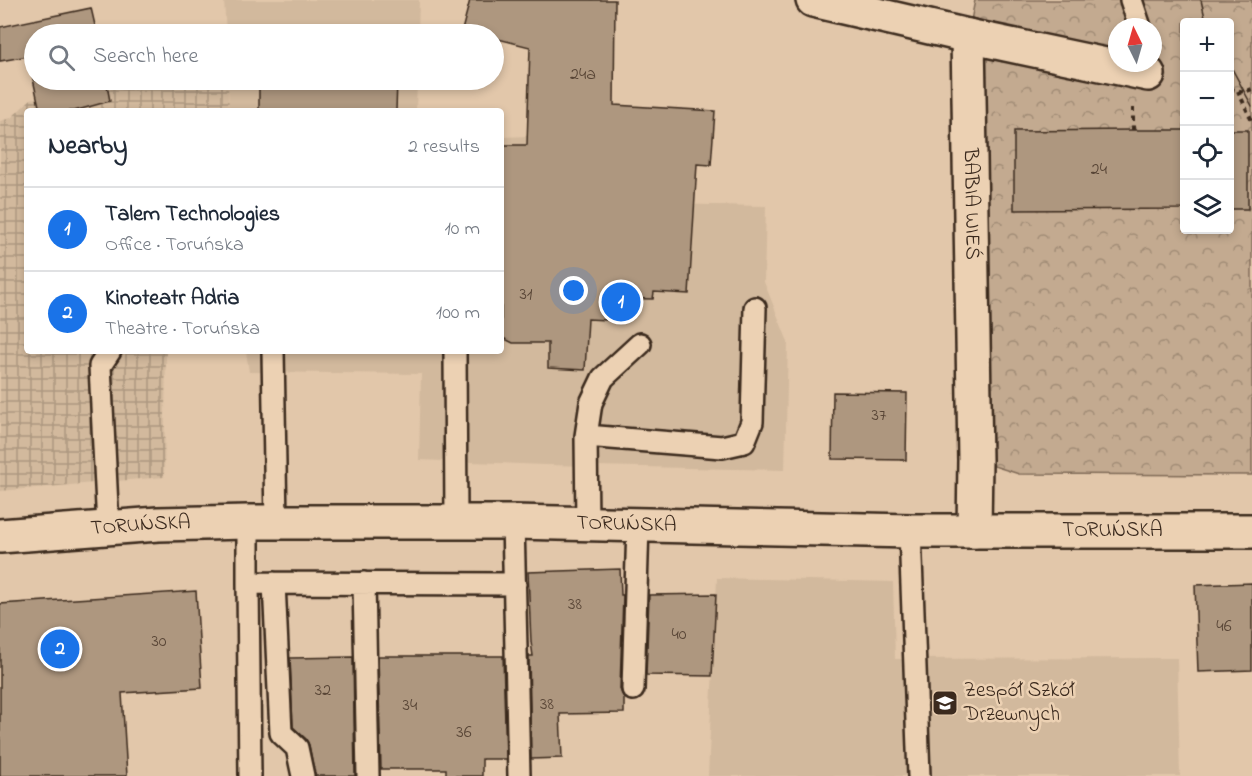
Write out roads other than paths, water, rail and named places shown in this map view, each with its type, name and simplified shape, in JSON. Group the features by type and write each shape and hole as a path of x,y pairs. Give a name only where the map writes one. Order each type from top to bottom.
{"street":[{"path":"813,0 968,36 1108,61"},
{"name":"BABIA WIEŚ","path":"968,36 975,460 974,531"},
{"name":"TORUŃSKA","path":"0,536 158,524 262,522 587,523 910,531 1252,531"}],"lane":[{"path":"1131,0 1137,18"},
{"path":"586,436 722,447 744,442 752,422 755,308"},
{"path":"587,523 586,436 591,403 603,378 640,344"},
{"path":"108,354 100,366 108,527"},
{"path":"250,776 248,583 262,522 273,354"},
{"path":"455,354 456,522"},
{"path":"513,522 519,776"},
{"path":"633,689 638,525"},
{"path":"910,531 919,776"},
{"path":"248,583 514,584"},
{"path":"274,583 281,733 297,748 303,776"},
{"path":"364,583 368,776"}],"tram line":[{"path":"1201,0 1205,18"},
{"path":"1234,72 1252,106"}],"place":[{"name":"Talem Technologies","path":"621,302"},
{"name":"Kinoteatr Adria","path":"60,649"},
{"name":"Zespół Szkół Drzewnych","path":"945,703"}]}
